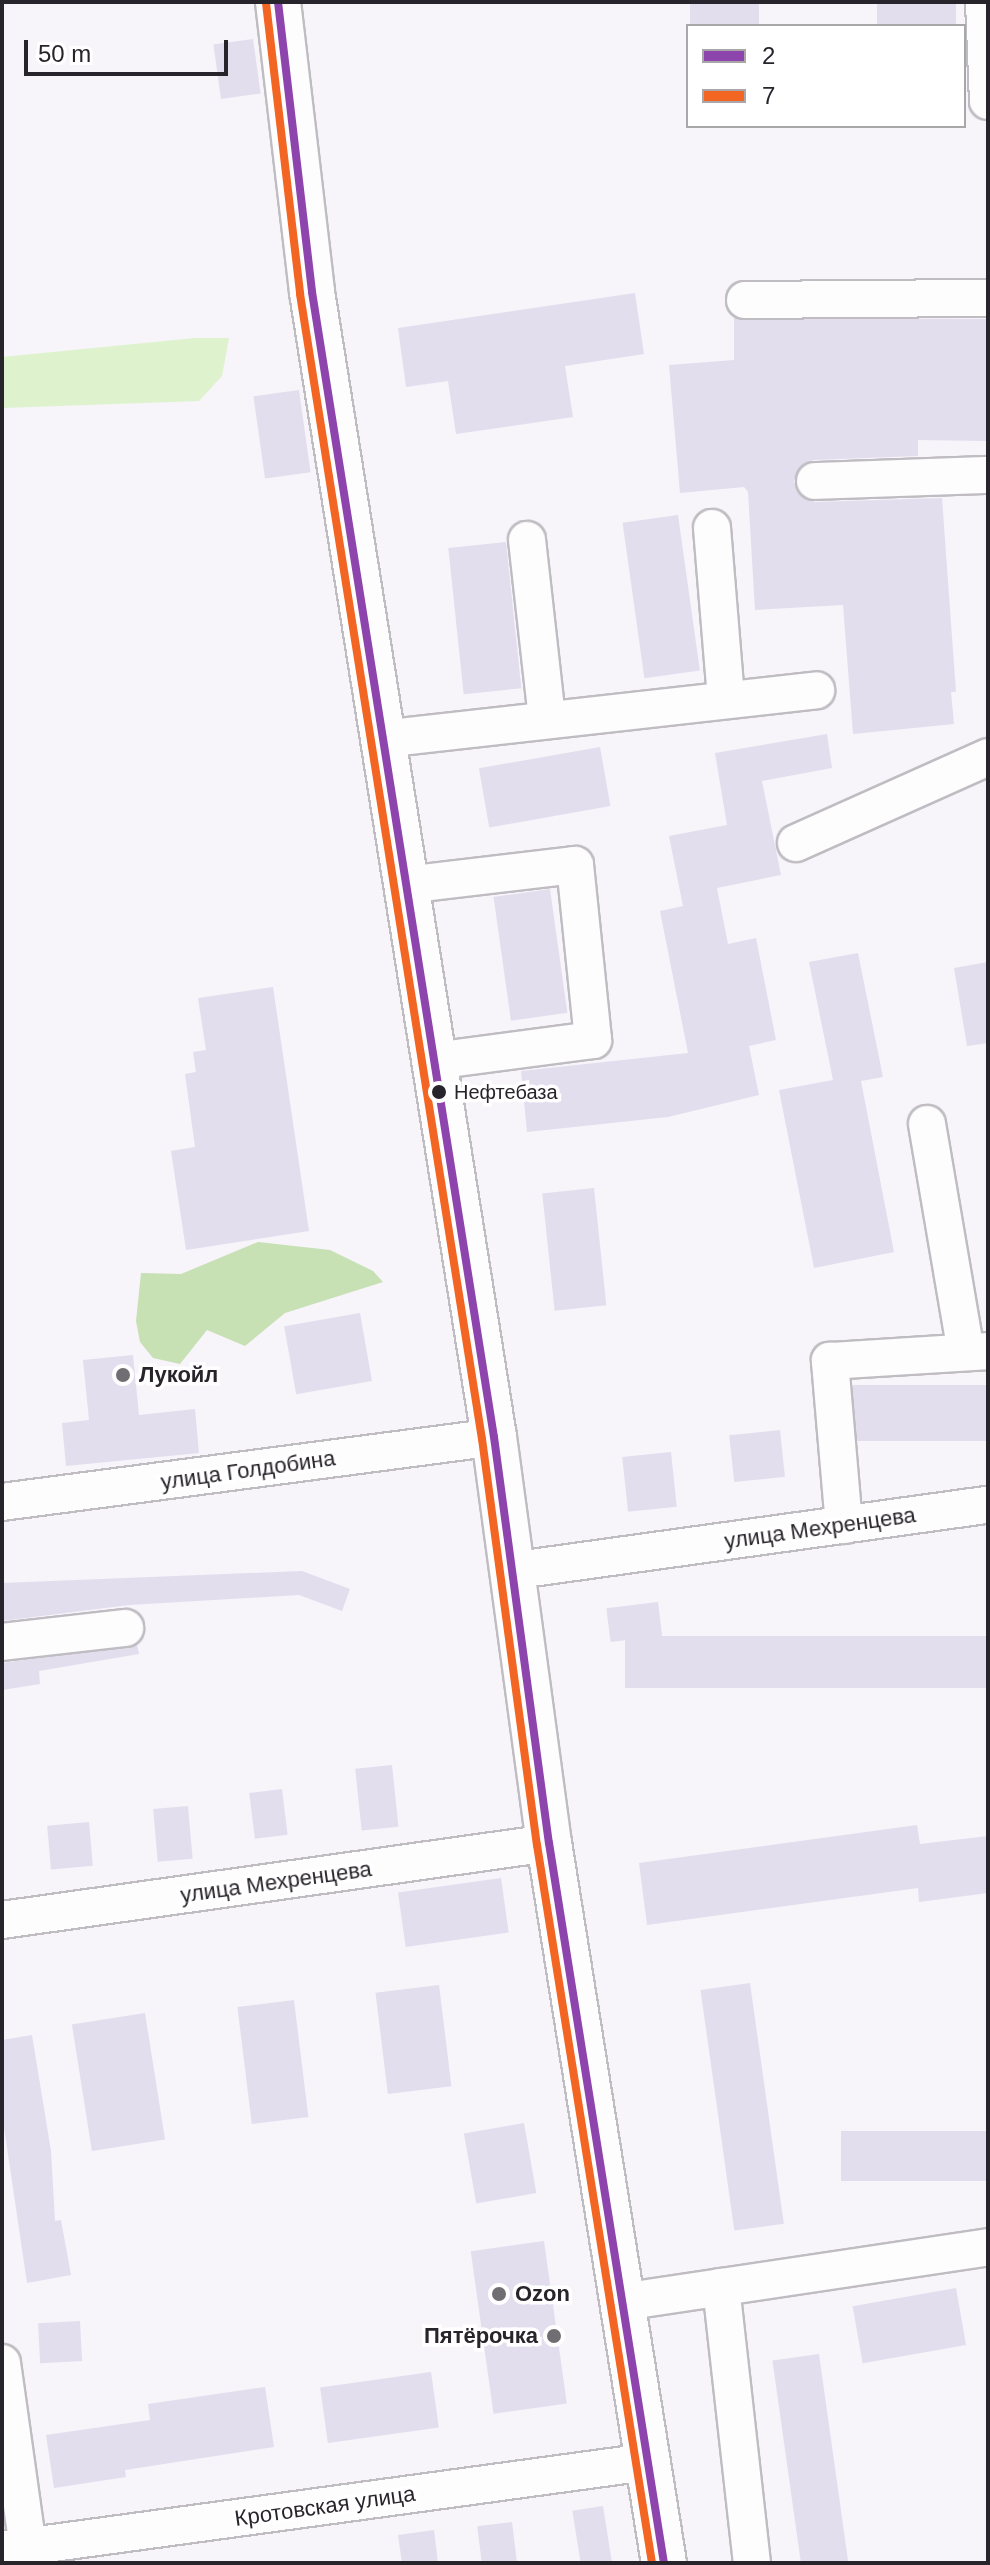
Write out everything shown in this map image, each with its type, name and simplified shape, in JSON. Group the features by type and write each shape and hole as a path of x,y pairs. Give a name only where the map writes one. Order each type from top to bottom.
{"main road":[{"path":"278,2 312,292 494,1437 549,1843 664,2563"}],"street":[{"path":"984,2 988,101"},
{"path":"745,300 988,298"},
{"path":"815,481 988,475"},
{"path":"712,528 726,699"},
{"path":"527,540 547,719"},
{"path":"382,739 816,690"},
{"path":"796,843 988,757"},
{"path":"405,885 575,865 593,1040 434,1061"},
{"path":"844,1525 830,1361 977,1352 927,1124"},
{"name":"улица Голдобина","path":"2,1502 494,1437"},
{"name":"улица Мехренцева","path":"510,1571 988,1505"},
{"path":"2,1642 125,1628"},
{"name":"улица Мехренцева","path":"2,1920 549,1843"},
{"path":"622,2302 988,2247"},
{"path":"721,2287 752,2563"},
{"path":"2,2363 20,2553"},
{"name":"Кротовская улица","path":"20,2553 647,2462"}],"green space":[{"path":"195,338 229,338 222,376 199,401 2,408 2,357"},
{"path":"258,1242 330,1250 373,1271 383,1282 285,1313 245,1346 207,1330 180,1364 153,1358 140,1342 136,1321 141,1273 181,1274"}],"building":[{"path":"690,2 759,2 759,24 690,24"},
{"path":"877,2 956,2 956,24 877,24"},
{"path":"253,39 261,93 221,99 213,45"},
{"path":"635,293 644,354 565,366 573,417 456,434 448,381 406,387 398,328"},
{"path":"734,318 987,319 986,441 918,440 918,456 814,460 803,464 794,481 798,493 815,502 942,498 956,692 951,692 954,724 853,734 843,605 755,610 748,492 744,487 680,493 669,365 734,360"},
{"path":"299,390 311,472 265,479 253,396"},
{"path":"678,515 700,670 644,678 623,523"},
{"path":"506,542 521,688 464,694 448,548"},
{"path":"827,734 832,768 762,781 781,875 717,888 728,944 756,938 776,1040 749,1046 759,1095 668,1117 527,1132 521,1071 688,1053 660,911 683,906 669,836 727,825 715,753"},
{"path":"600,747 610,806 489,827 479,768"},
{"path":"550,889 567,1013 511,1021 494,897"},
{"path":"858,953 883,1077 861,1081 894,1252 814,1268 779,1090 833,1080 809,962"},
{"path":"988,962 988,1043 967,1046 954,968"},
{"path":"273,987 309,1231 186,1250 171,1151 195,1147 185,1074 196,1072 193,1052 206,1050 198,998"},
{"path":"594,1188 606,1305 555,1311 542,1193"},
{"path":"360,1313 372,1381 296,1394 284,1326"},
{"path":"133,1355 139,1415 195,1409 199,1453 66,1466 62,1423 89,1420 83,1360"},
{"path":"853,1385 988,1385 988,1441 853,1441"},
{"path":"780,1430 785,1477 734,1482 729,1435"},
{"path":"671,1452 677,1507 628,1512 622,1457"},
{"path":"302,1571 350,1589 342,1611 299,1595 129,1605 2,1621 2,1583"},
{"path":"658,1602 662,1636 611,1642 606,1608"},
{"path":"625,1636 988,1636 988,1688 625,1688"},
{"path":"137,1645 139,1654 39,1671 40,1684 2,1690 2,1663"},
{"path":"392,1765 398,1827 362,1831 355,1769"},
{"path":"282,1789 288,1835 255,1839 249,1793"},
{"path":"188,1806 193,1859 158,1862 153,1809"},
{"path":"89,1822 93,1866 51,1869 47,1826"},
{"path":"917,1825 920,1844 988,1836 988,1893 919,1902 918,1888 647,1925 639,1863"},
{"path":"501,1878 509,1932 406,1947 398,1892"},
{"path":"750,1983 784,2224 734,2231 700,1990"},
{"path":"439,1985 451,2086 388,2094 375,1993"},
{"path":"294,2000 308,2117 252,2124 237,2007"},
{"path":"145,2013 165,2139 92,2151 72,2025"},
{"path":"32,2035 51,2151 55,2221 61,2220 71,2275 27,2283 2,2114 2,2040"},
{"path":"524,2123 536,2193 476,2204 464,2134"},
{"path":"841,2131 988,2131 988,2181 841,2181"},
{"path":"544,2241 567,2403 494,2414 471,2251"},
{"path":"956,2288 966,2345 863,2363 853,2306"},
{"path":"80,2321 82,2361 40,2363 38,2323"},
{"path":"819,2354 848,2563 801,2563 772,2361"},
{"path":"431,2372 439,2427 328,2443 320,2388"},
{"path":"265,2387 274,2447 125,2470 126,2477 54,2488 46,2435 150,2420 148,2404"},
{"path":"603,2506 612,2563 581,2563 572,2511"},
{"path":"512,2522 517,2563 482,2563 477,2526"},
{"path":"434,2530 438,2563 402,2563 398,2535"}],"transit line":[{"name":"2","path":"278,2 312,292 494,1437 549,1843 664,2563"},
{"name":"7","path":"266,3 300,294 482,1439 537,1845 652,2563"}],"place":[{"name":"Нефтебаза","path":"439,1092"},
{"name":"Лукойл","path":"123,1375"},
{"name":"Ozon","path":"499,2294"},
{"name":"Пятёрочка","path":"554,2336"}]}
